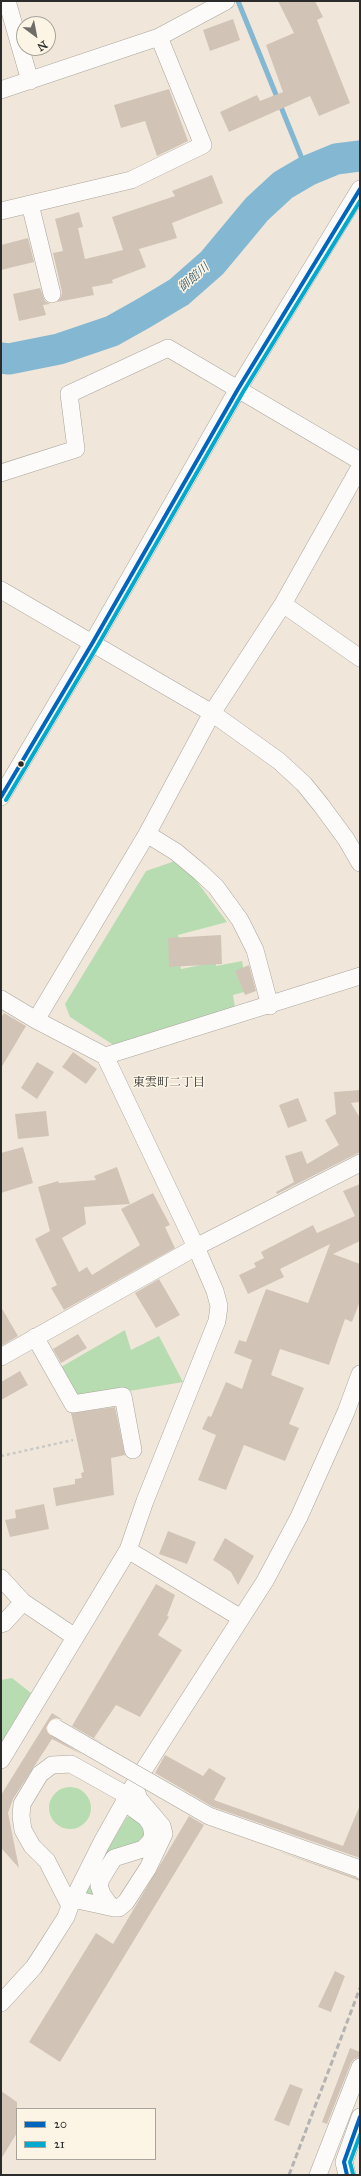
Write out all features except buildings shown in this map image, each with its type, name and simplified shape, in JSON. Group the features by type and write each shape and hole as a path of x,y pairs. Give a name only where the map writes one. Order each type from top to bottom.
{"street":[{"path":"7,1 30,81"},
{"path":"1,90 159,37 226,1"},
{"path":"1,211 131,180 203,145 159,37"},
{"path":"1,797 93,642 238,389 360,189"},
{"path":"30,204 52,294"},
{"path":"1,473 76,449 69,394 168,348 360,461"},
{"path":"36,1020 147,834 212,713 283,604 360,467"},
{"path":"1,590 93,642 212,713 279,761 304,784 346,839 360,863"},
{"path":"283,604 360,658"},
{"path":"147,834 176,852 200,872 216,887 240,920 255,950 270,1006"},
{"path":"105,1056 270,1006 360,976"},
{"path":"1,999 36,1020 105,1056 196,1247 215,1290 218,1306 217,1321 145,1501 128,1550 1,1760"},
{"path":"1,1357 35,1336 196,1247 360,1163"},
{"path":"35,1336 73,1404 123,1396 133,1450"},
{"path":"1,2003 38,1962 66,1917 71,1902 129,1795 264,1581 299,1517 346,1412 360,1374"},
{"path":"128,1550 241,1618"},
{"path":"1,1578 23,1602 75,1637"},
{"path":"1,1624 4,1623 23,1602"},
{"path":"56,1728 209,1816 360,1869"},
{"path":"71,1764 139,1800 162,1826 164,1834 148,1868 126,1902 119,1908 71,1902 47,1861 32,1846 23,1830 21,1816 22,1804 40,1774 52,1765 71,1764"},
{"path":"114,1908 108,1903 102,1894 99,1886 101,1879 114,1858 143,1849 150,1842 153,1835 151,1826 129,1795"},
{"path":"318,2175 360,2067"},
{"path":"347,2175 344,2162 360,2117"}],"path":[{"path":"1,1456 73,1440"}],"green space":[{"path":"175,861 195,879 227,922 178,935 180,943 176,944 181,969 216,962 216,966 242,961 248,991 233,995 236,1013 115,1046 70,1017 65,1004 146,871"},
{"path":"125,1330 131,1350 159,1336 183,1382 75,1400 61,1367"},
{"path":"12,1678 31,1693 1,1743 1,1680"},
{"path":"66,1787 74,1787 82,1790 88,1796 91,1808 88,1820 82,1826 74,1829 66,1829 58,1826 52,1820 49,1812 49,1804 52,1796 58,1790"},
{"path":"132,1816 140,1820 146,1832 141,1844 112,1853 102,1902 80,1895 127,1817"}],"waterway":[{"path":"238,1 307,171"},
{"name":"御館川","path":"1,358 9,359 59,349 112,331 144,313 179,292 212,263 257,209 283,185 307,171 336,159 360,156"}],"railway":[{"path":"289,2175 360,1988"}],"transit line":[{"name":"20","path":"1,797 93,642 238,389 360,189"},
{"name":"21","path":"6,800 98,645 243,392 360,201"},
{"name":"20","path":"347,2175 344,2162 360,2117"},
{"name":"21","path":"353,2174 350,2162 360,2135"}],"district":[{"name":"東雲町二丁目","path":"169,1083"}]}
